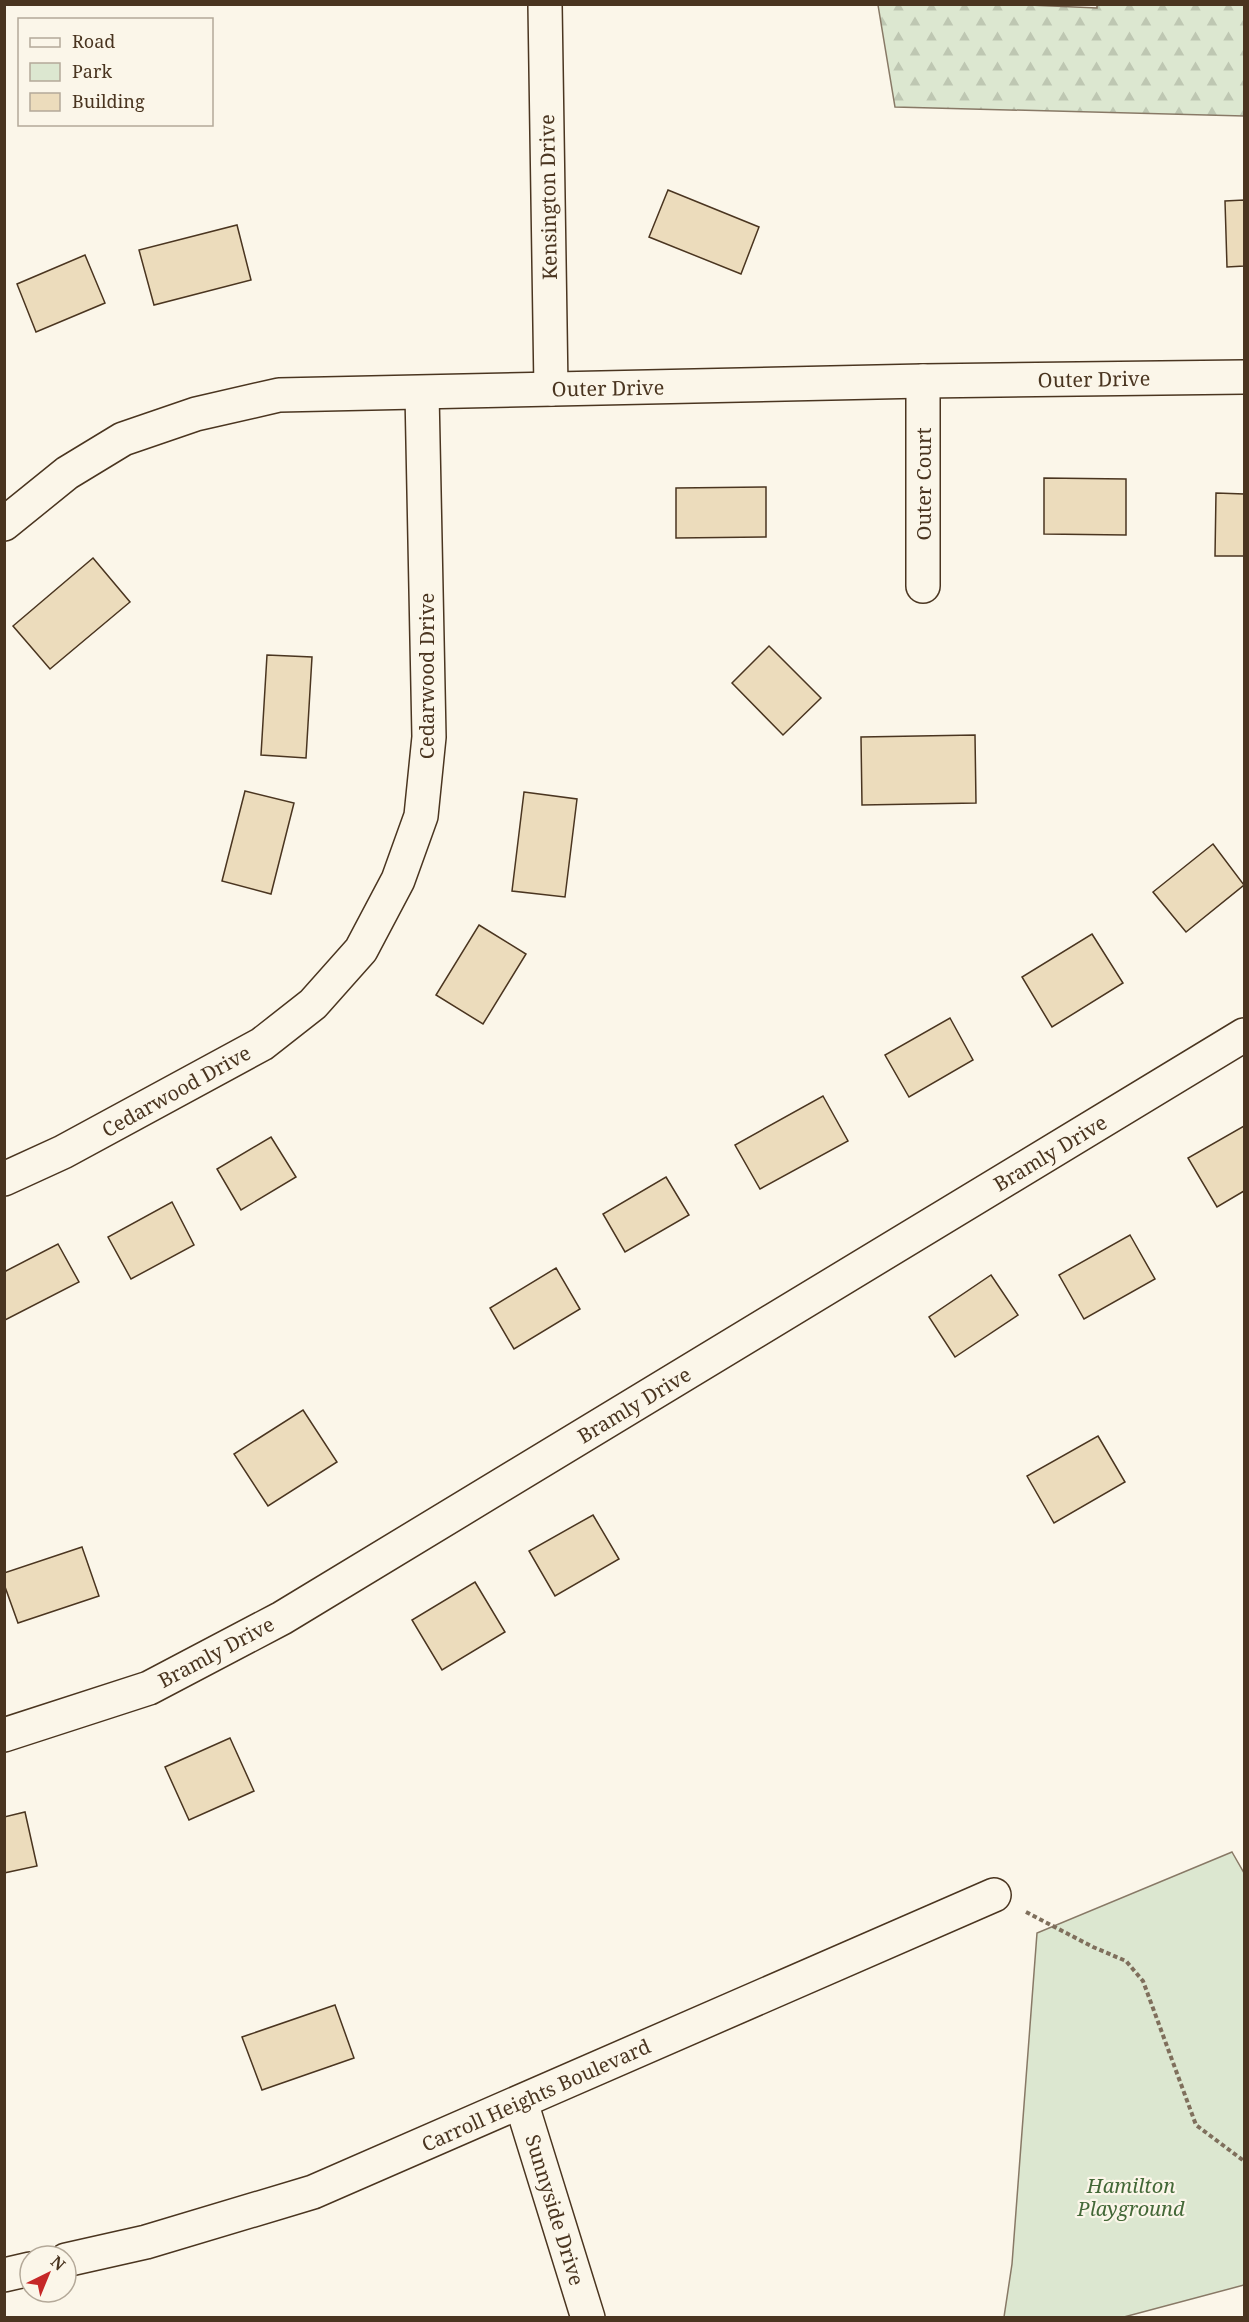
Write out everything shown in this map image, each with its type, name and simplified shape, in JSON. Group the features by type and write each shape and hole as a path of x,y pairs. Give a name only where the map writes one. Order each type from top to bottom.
{"street":[{"name":"Kensington Drive","path":"546,4 551,389"},
{"name":"Outer Drive","path":"4,524 67,474 123,439 196,414 279,395 922,381 1245,377"},
{"name":"Outer Court","path":"922,381 922,586"},
{"name":"Cedarwood Drive","path":"4,1179 63,1152 262,1044 313,1004 361,950 393,890 421,816 429,737 422,393"},
{"name":"Bramly Drive","path":"4,1735 149,1688 282,1618 1245,1035"},
{"name":"Carroll Heights Boulevard","path":"78,2257 146,2242 313,2192 994,1895"},
{"name":"Sunnyside Drive","path":"521,2102 588,2318"}],"path":[{"path":"994,1895 1093,1947 1126,1961 1143,1981 1196,2125 1245,2161"}],"green space":[{"path":"1097,4 1244,5 1244,116 895,107 878,5 1029,5 1097,8"},
{"name":"Hamilton Playground","path":"1232,1852 1244,1873 1244,2285 1124,2317 1004,2317 1012,2264 1037,1933"}],"building":[{"path":"668,190 759,227 741,274 649,237"},
{"path":"1244,200 1244,266 1227,267 1225,201"},
{"path":"237,225 251,280 154,305 139,250"},
{"path":"85,255 105,303 36,332 17,284"},
{"path":"1044,478 1126,479 1126,535 1044,534"},
{"path":"766,487 766,537 676,538 676,488"},
{"path":"1216,493 1244,494 1244,556 1215,556"},
{"path":"93,558 130,602 50,669 13,626"},
{"path":"769,646 821,698 783,735 732,683"},
{"path":"267,655 312,657 306,758 261,755"},
{"path":"975,735 976,803 862,805 861,737"},
{"path":"245,791 294,803 271,894 222,881"},
{"path":"524,792 577,799 565,897 512,891"},
{"path":"1213,844 1244,885 1186,932 1153,892"},
{"path":"479,925 526,954 483,1024 436,995"},
{"path":"1092,934 1123,983 1052,1027 1022,977"},
{"path":"950,1018 973,1060 909,1097 885,1055"},
{"path":"823,1096 848,1141 760,1189 735,1145"},
{"path":"1244,1126 1244,1191 1217,1207 1188,1158"},
{"path":"271,1137 296,1177 241,1210 217,1169"},
{"path":"666,1177 689,1215 625,1252 603,1214"},
{"path":"172,1202 194,1245 131,1279 108,1237"},
{"path":"1130,1235 1155,1279 1084,1319 1059,1275"},
{"path":"58,1244 79,1282 5,1320 4,1272"},
{"path":"556,1268 580,1309 514,1349 490,1308"},
{"path":"991,1275 1018,1315 955,1357 929,1317"},
{"path":"303,1410 337,1462 268,1506 234,1454"},
{"path":"1098,1436 1125,1482 1054,1523 1027,1476"},
{"path":"593,1515 619,1559 555,1596 529,1551"},
{"path":"82,1547 99,1596 18,1623 4,1584 4,1573"},
{"path":"475,1582 505,1632 442,1670 412,1620"},
{"path":"230,1738 254,1791 189,1820 165,1767"},
{"path":"25,1812 37,1866 4,1873 4,1817"},
{"path":"335,2005 354,2058 262,2090 242,2037"}]}
